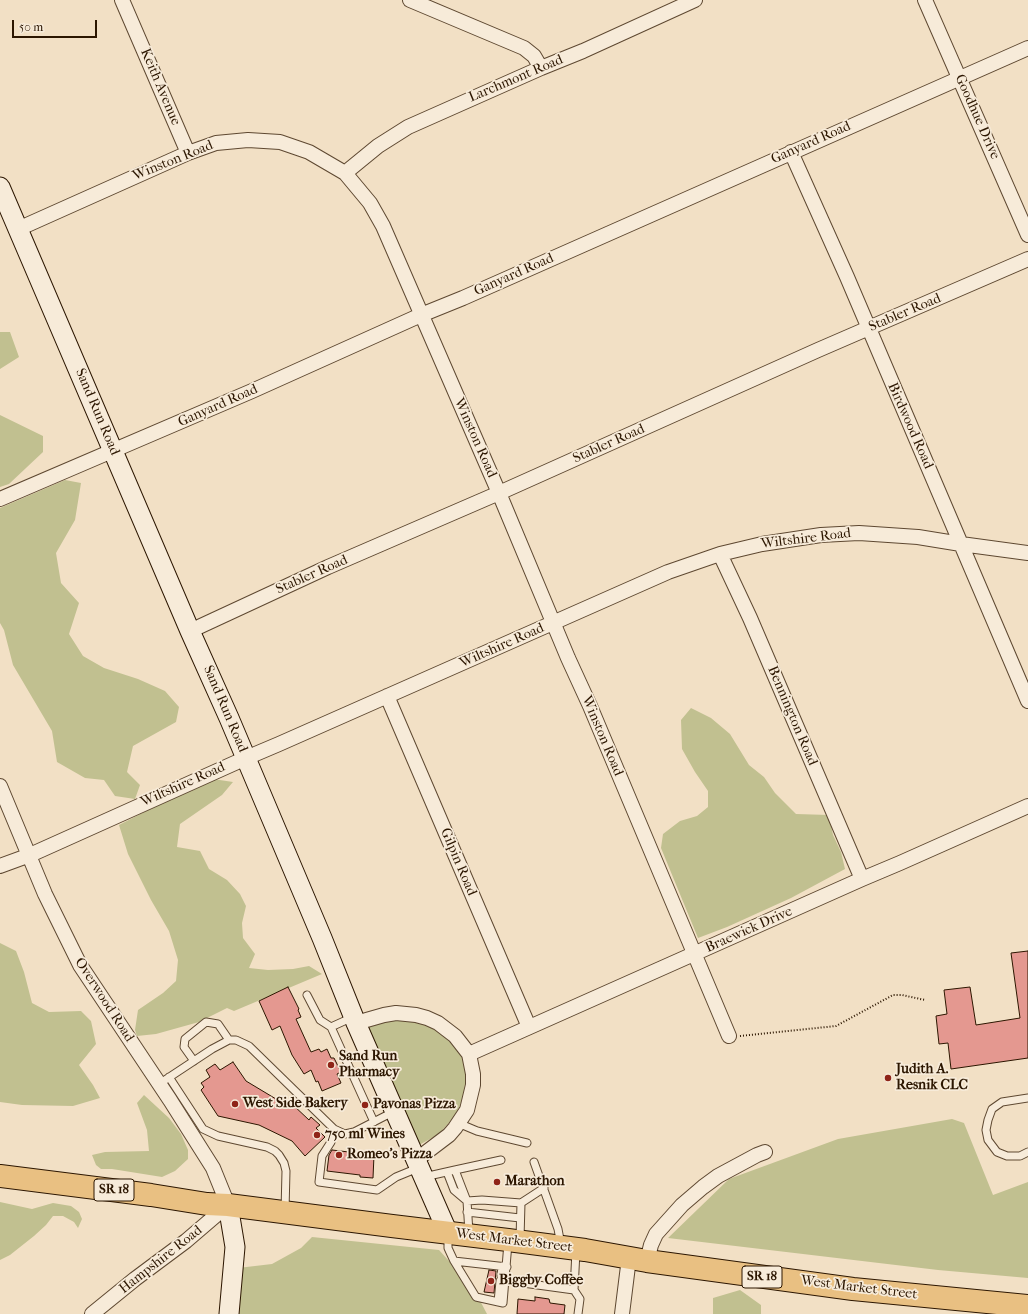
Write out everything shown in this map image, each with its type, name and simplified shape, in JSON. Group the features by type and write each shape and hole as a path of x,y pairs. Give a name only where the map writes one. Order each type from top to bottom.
{"main road":[{"name":"West Market Street","path":"0,1176 151,1195 206,1204 228,1205 514,1240 853,1289 1028,1306"}],"street":[{"name":"Keith Avenue","path":"122,0 188,153"},
{"path":"410,0 524,48 534,56 541,68"},
{"name":"Larchmont Road","path":"345,173 378,146 408,127 583,51 695,0"},
{"name":"Goodhue Drive","path":"925,0 1028,235"},
{"name":"Ganyard Road","path":"0,500 252,391 1028,48"},
{"name":"Winston Road","path":"18,229 188,153 210,145 259,140 280,142 309,152 345,173 375,211 422,315 729,1036"},
{"name":"Birdwood Road","path":"791,152 808,187 869,328 1028,701"},
{"name":"Sand Run Road","path":"0,187 246,758 355,1020 420,1168 458,1234"},
{"name":"Stabler Road","path":"190,630 328,567 499,493 818,350 1028,259"},
{"name":"Wiltshire Road","path":"0,866 30,855 668,572 720,554 762,544 821,535 851,534 878,534 918,537 1028,553"},
{"name":"Bennington Road","path":"720,554 750,618 862,879"},
{"name":"Gilpin Road","path":"387,696 529,1028"},
{"name":"Overwood Road","path":"0,786 45,894 80,965 164,1080 213,1168 228,1205"},
{"name":"Braewick Drive","path":"469,1054 1028,806"},
{"path":"355,1020 396,1014 416,1015 427,1018 438,1023 455,1036 469,1054 473,1074 473,1085 467,1110 449,1135 420,1168"},
{"path":"622,1314 638,1259 651,1245 656,1234 682,1205 703,1186 751,1158 766,1152"},
{"path":"228,1205 235,1247 229,1314"},
{"name":"Hampshire Road","path":"92,1314 135,1279 186,1241 228,1205"}],"lane":[{"path":"308,995 320,1020 331,1027 374,1122"},
{"path":"331,1027 355,1020"},
{"path":"194,1061 184,1047 185,1039 206,1022 218,1024 229,1040"},
{"path":"285,1212 286,1171 280,1155 276,1151 267,1147 218,1136 203,1129 164,1080 229,1040 236,1040 249,1046 334,1129 345,1134 354,1132 395,1111"},
{"path":"1028,1098 1002,1102 992,1109 986,1130 988,1140 997,1152 1007,1156 1020,1156 1028,1152"},
{"path":"458,1123 477,1131 527,1143"},
{"path":"334,1129 331,1142 322,1156 319,1182 377,1190 396,1177 420,1168 447,1172 501,1160"},
{"path":"534,1162 558,1229 569,1248 574,1290 580,1299 578,1314"},
{"path":"455,1170 467,1201 468,1212 458,1234 448,1248 454,1261 476,1297 503,1303 504,1266"},
{"path":"447,1172 454,1190 467,1201 482,1200 521,1203 544,1188"},
{"path":"498,1302 500,1279 521,1224 521,1203"},
{"path":"468,1212 520,1218"},
{"path":"454,1261 504,1266"},
{"path":"523,1283 574,1290"}],"path":[{"path":"729,1036 734,1035 744,1037 836,1026 884,999 893,996 902,995 925,1000"}],"shaded area":[{"path":"0,332 10,332 19,357 0,369"},
{"path":"0,415 43,436 43,452 9,484 0,487"},
{"path":"65,480 81,483 75,520 56,553 61,583 79,603 69,634 83,656 104,668 138,679 165,691 179,707 176,722 133,746 127,772 140,785 135,799 115,796 104,780 85,778 57,762 52,731 13,665 4,630 0,623 0,508"},
{"path":"691,708 711,718 730,734 749,765 764,777 775,793 796,814 829,815 833,835 841,852 845,869 791,898 727,927 698,938 661,848 663,834 680,821 697,816 708,807 708,791 682,749 681,720"},
{"path":"213,779 233,782 222,795 180,824 177,847 200,851 209,869 227,880 240,894 246,906 242,923 243,938 255,954 249,968 268,970 293,969 309,966 322,974 234,1011 227,1008 199,1022 156,1034 137,1036 135,1030 138,1010 163,993 176,981 178,960 169,931 151,900 128,854 119,825 191,788"},
{"path":"0,943 16,951 24,972 32,1003 49,1012 81,1011 91,1021 96,1044 79,1065 100,1098 73,1106 22,1105 0,1102"},
{"path":"394,1019 420,1021 439,1031 454,1044 465,1061 466,1077 460,1106 453,1118 439,1134 419,1145 366,1026"},
{"path":"144,1095 169,1118 181,1134 188,1150 188,1159 175,1171 162,1177 112,1169 101,1169 96,1165 92,1155 105,1152 149,1151 147,1130 137,1103"},
{"path":"952,1119 964,1123 993,1195 1028,1182 1028,1278 938,1270 668,1238 729,1179 838,1139"},
{"path":"0,1202 32,1209 53,1203 71,1206 79,1212 82,1219 78,1228 74,1222 63,1216 53,1216 34,1236 10,1255 0,1260"},
{"path":"312,1237 439,1250 449,1261 464,1270 487,1314 236,1314 238,1268 272,1264 301,1248"},
{"path":"740,1290 761,1305 761,1314 713,1314 713,1298"}],"building":[{"path":"1028,951 1028,1058 951,1069 948,1043 939,1044 936,1016 947,1014 944,990 970,987 976,1025 1020,1018 1011,953"},
{"path":"288,987 299,1009 298,1010 301,1017 296,1019 311,1052 319,1049 321,1052 327,1049 331,1058 334,1058 341,1072 337,1074 341,1083 322,1091 311,1070 304,1074 292,1055 280,1026 272,1030 259,1001"},
{"path":"233,1062 246,1081 276,1099 292,1104 309,1120 311,1117 320,1125 316,1128 325,1137 305,1156 292,1141 259,1125 218,1116 201,1090 204,1087 201,1083 210,1077 206,1070 215,1064 220,1070"},
{"path":"332,1150 374,1155 373,1178 327,1171 329,1155"},
{"name":"Biggby Coffee","path":"489,1270 496,1271 494,1293 484,1292"},
{"path":"535,1297 549,1299 550,1303 565,1305 564,1314 517,1314 518,1299 535,1301"}],"place":[{"name":"Sand Run Pharmacy","path":"331,1065"},
{"name":"Judith A. Resnik CLC","path":"888,1078"},
{"name":"West Side Bakery","path":"235,1104"},
{"name":"Pavonas Pizza","path":"365,1105"},
{"name":"750 ml Wines","path":"317,1135"},
{"name":"Romeo's Pizza","path":"339,1155"},
{"name":"Marathon","path":"497,1182"},
{"name":"Biggby Coffee","path":"491,1281"}]}
